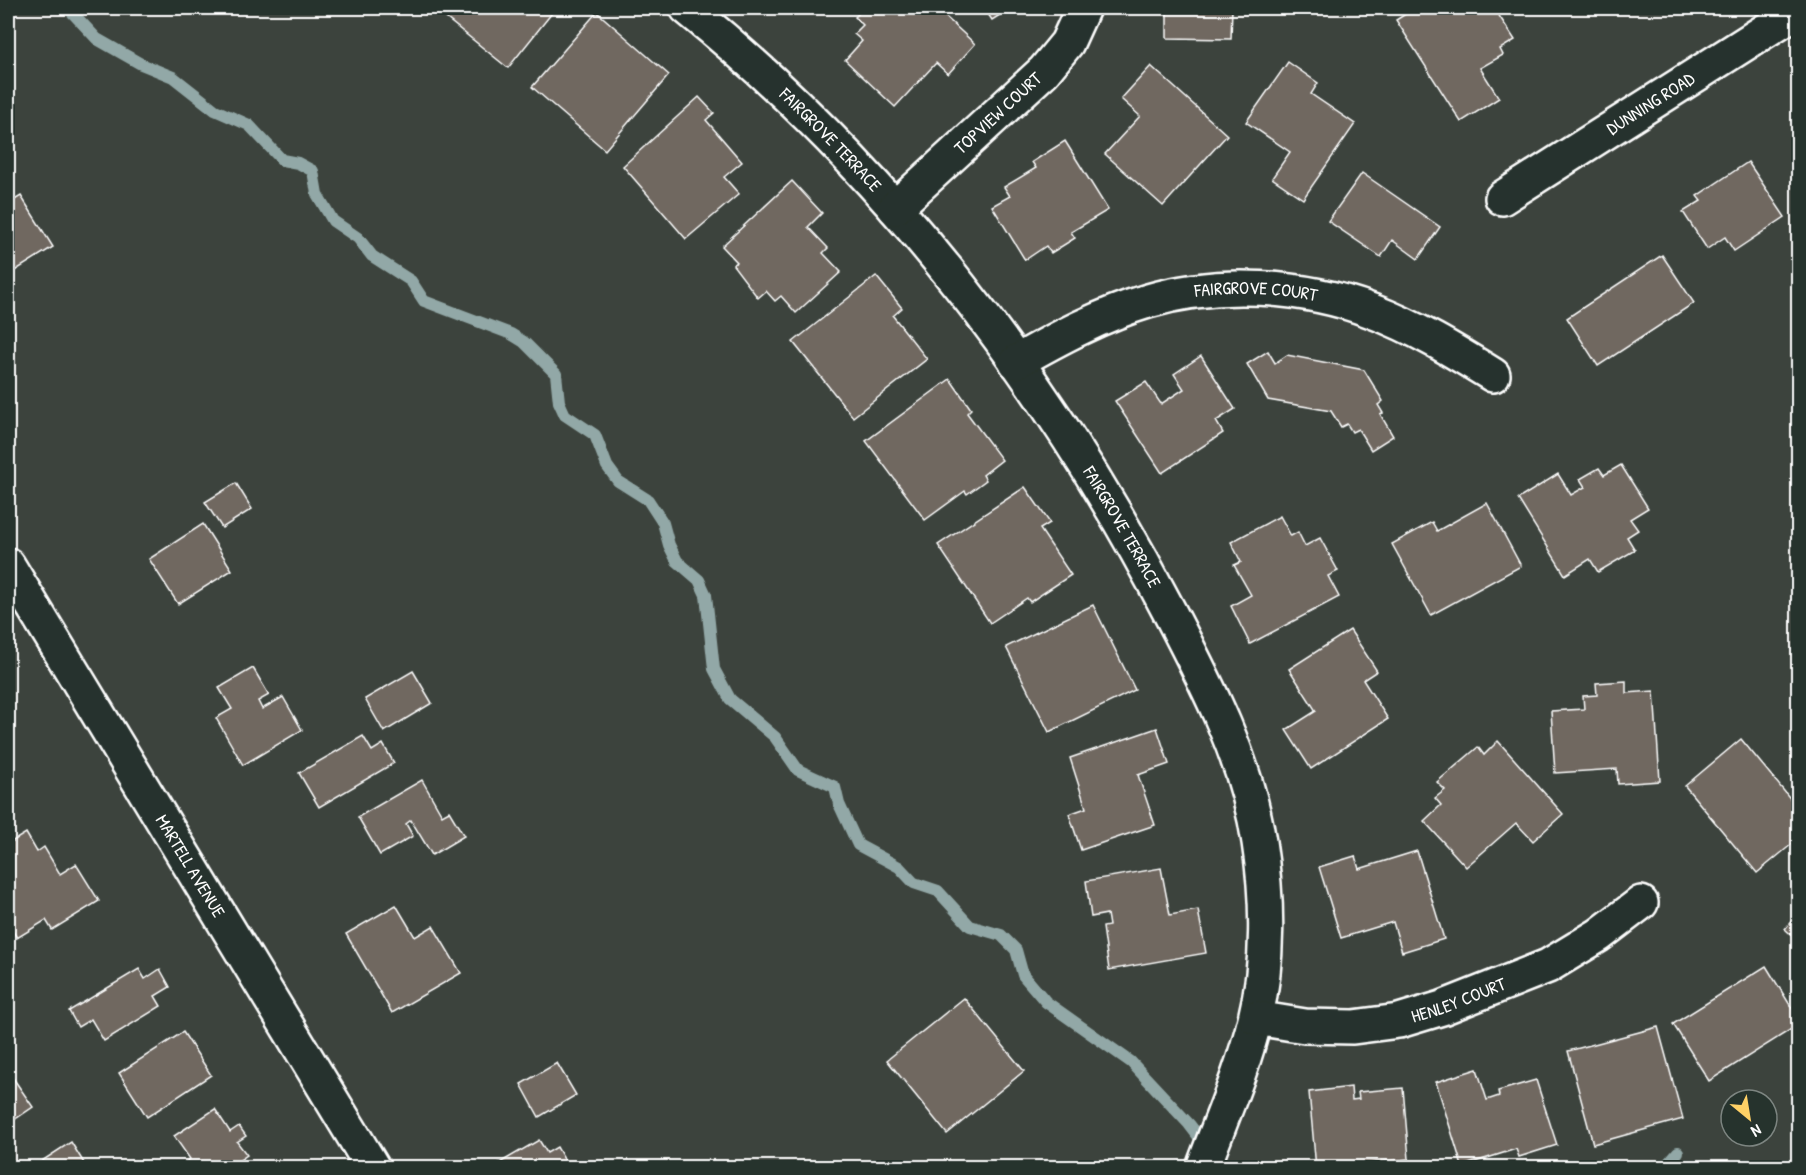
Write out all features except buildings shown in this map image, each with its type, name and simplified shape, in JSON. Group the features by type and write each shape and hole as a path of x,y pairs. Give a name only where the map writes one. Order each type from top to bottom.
{"street":[{"name":"FAIRGROVE TERRACE","path":"687,8 797,108 895,208 984,317 1062,426 1136,548 1190,652 1245,777 1259,841 1264,896 1262,980 1256,1018 1203,1167"},
{"name":"TOPVIEW COURT","path":"895,208 1044,70 1067,44 1083,8"},
{"name":"DUNNING ROAD","path":"1502,198 1798,10"},
{"name":"FAIRGROVE COURT","path":"1016,362 1102,317 1149,300 1201,291 1256,288 1321,296 1372,311 1437,341 1492,375"},
{"name":"MARTELL AVENUE","path":"8,565 373,1167"},
{"name":"HENLEY COURT","path":"1256,1018 1305,1026 1353,1027 1399,1021 1442,1008 1548,966 1599,935 1641,903"}],"waterway":[{"path":"68,8 97,39 141,64 173,77 215,110 249,125 282,160 298,163 313,171 317,194 333,221 358,238 372,256 411,281 424,301 511,334 524,342 556,374 559,402 565,415 595,435 607,466 618,481 648,500 663,523 669,545 677,561 699,580 706,595 714,669 730,699 775,737 798,770 835,787 839,804 858,845 899,867 914,883 938,891 970,926 1001,935 1016,950 1023,975 1046,1002 1131,1062 1189,1124 1223,1168"},
{"path":"1664,1168 1678,1152"}]}
